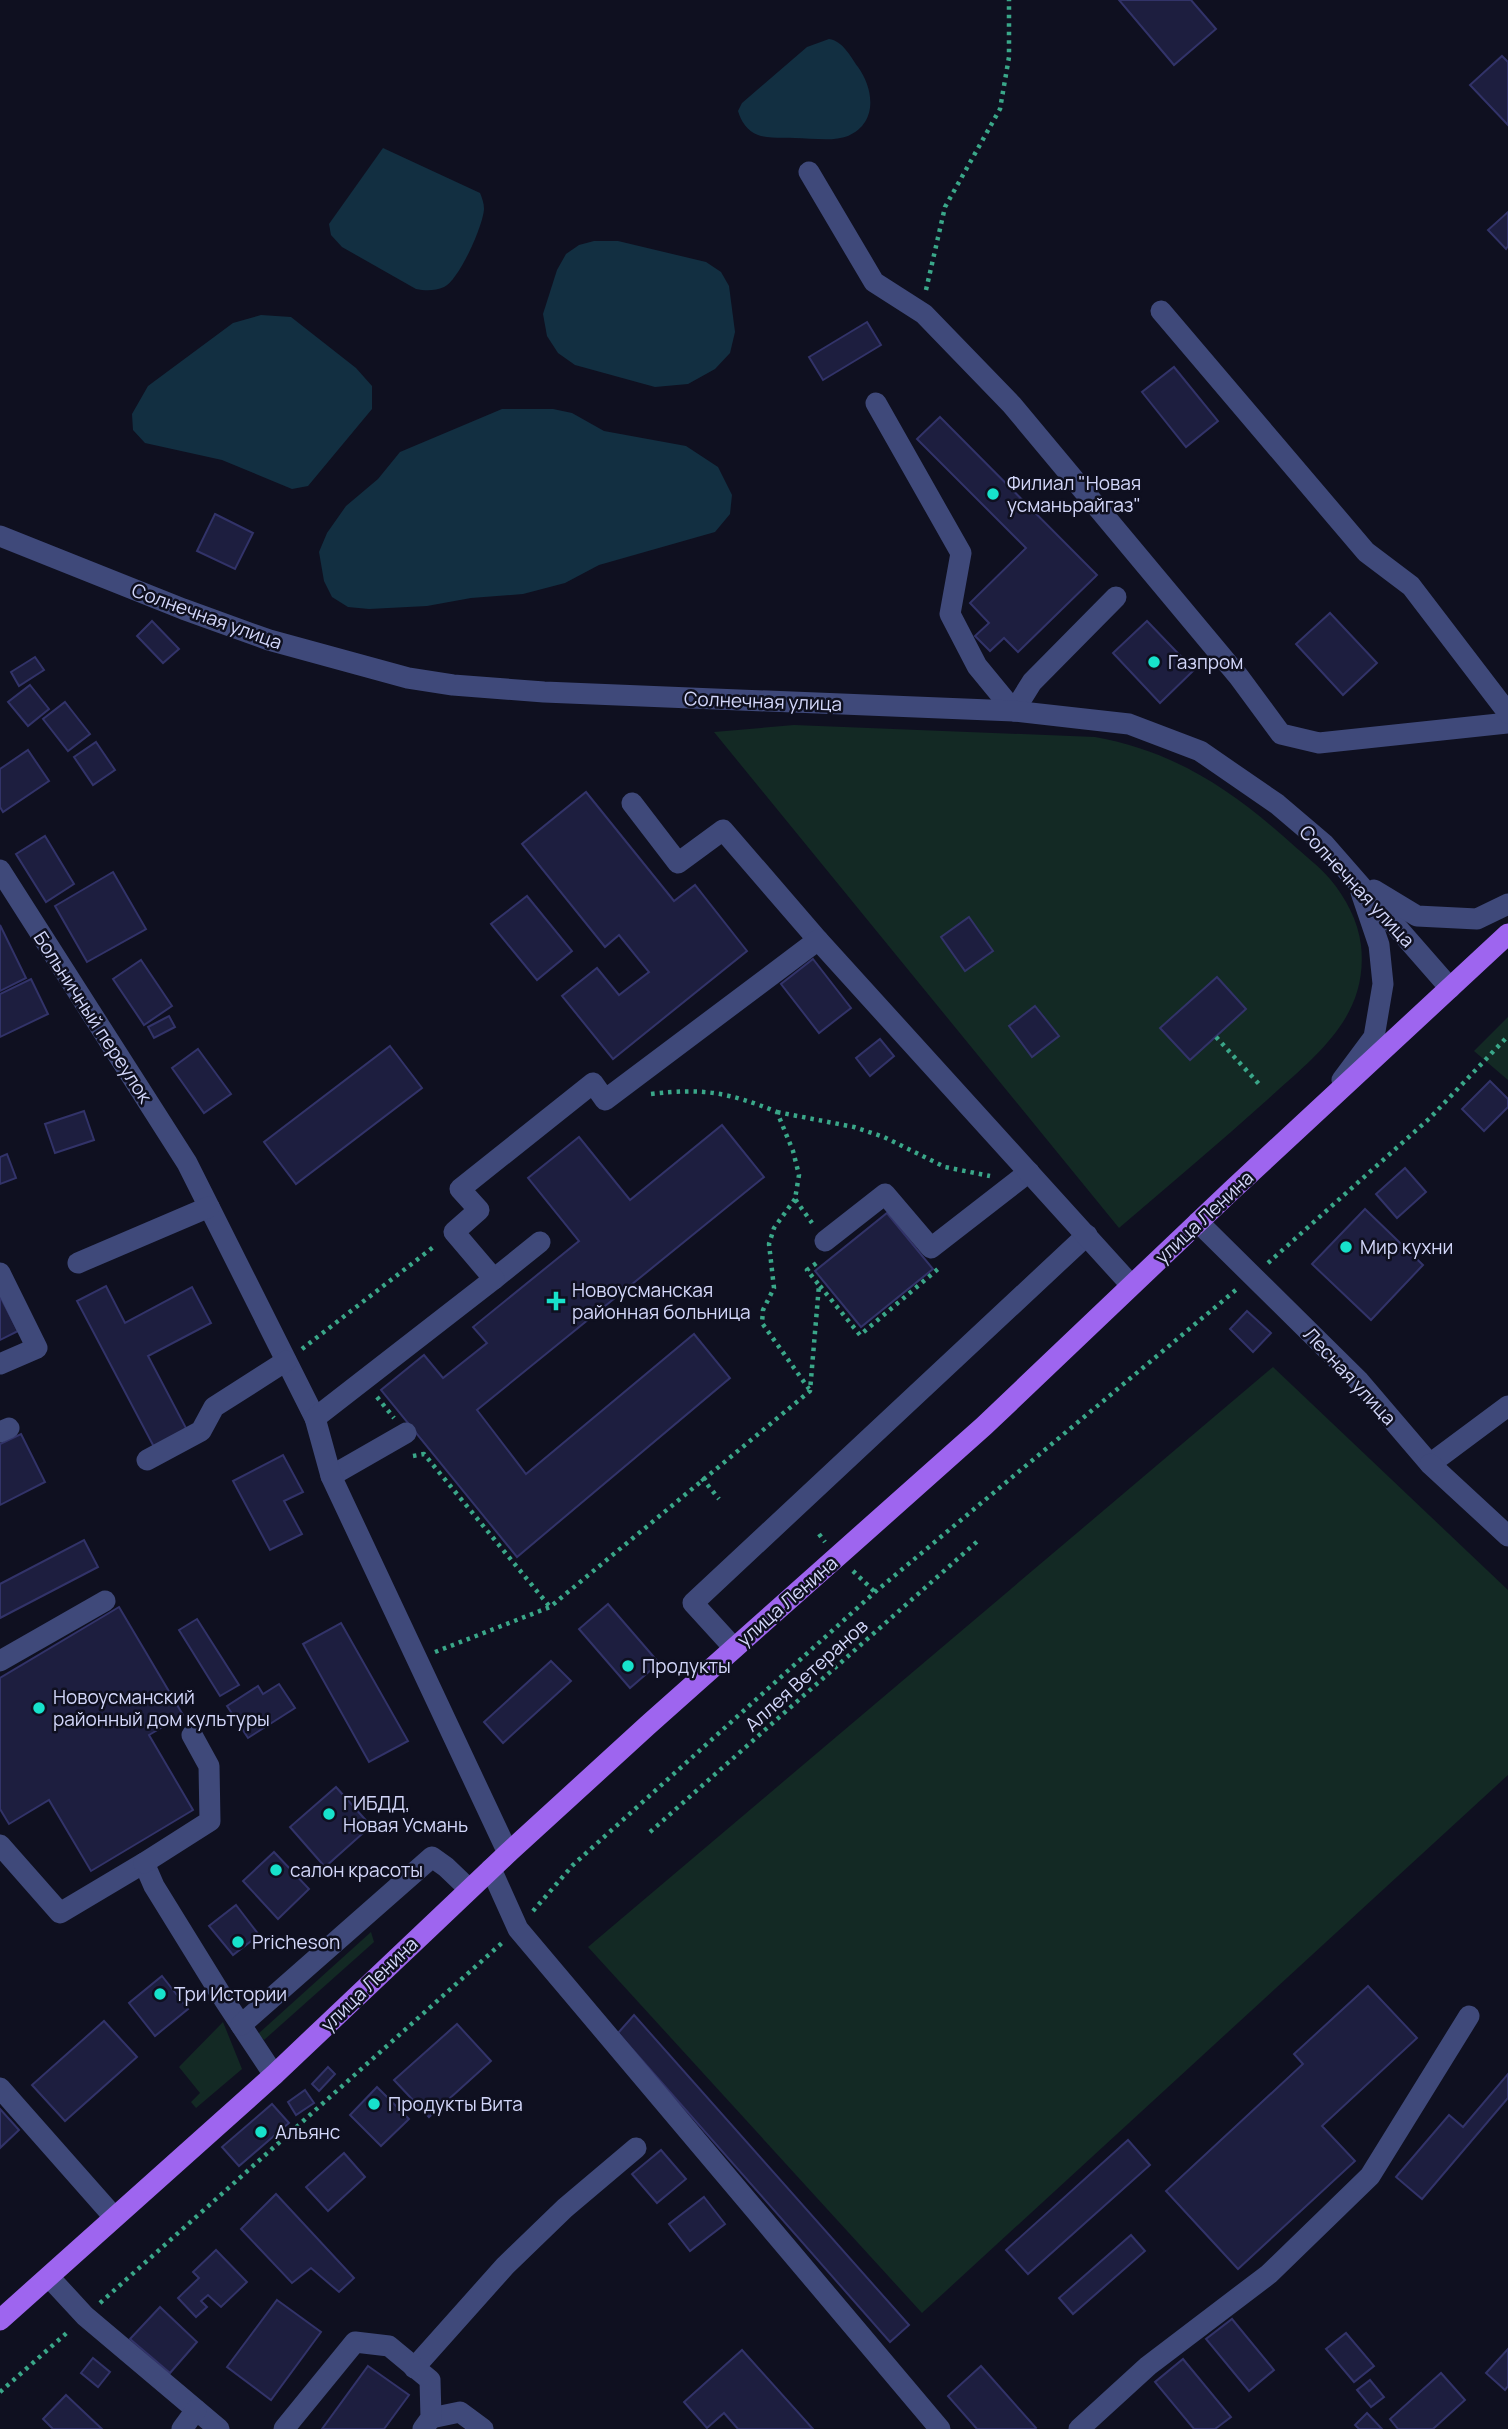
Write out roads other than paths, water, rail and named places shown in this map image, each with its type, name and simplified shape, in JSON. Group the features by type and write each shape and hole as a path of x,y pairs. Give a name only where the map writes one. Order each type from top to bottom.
{"main road":[{"name":"улица Ленина","path":"2,2315 49,2277 274,2075 508,1853 984,1426 1198,1222 1508,934"}],"street":[{"path":"809,172 874,282 924,314 1012,405 1239,677 1280,734 1319,743 1508,723"},
{"path":"1161,311 1366,552 1411,586 1508,713"},
{"path":"876,403 961,553 950,614 977,666 1014,712 1032,682 1116,597"},
{"name":"Солнечная улица","path":"0,536 269,640 408,678 453,685 544,692 1014,712 1129,724 1200,751 1278,804 1324,844 1450,988"},
{"path":"632,803 678,863 723,830 818,940 1131,1285"},
{"name":"Больничный переулок","path":"0,870 187,1163 315,1418 331,1476 508,1853"},
{"path":"1357,880 1417,916 1477,919 1508,904"},
{"path":"1325,1103 1374,1037 1383,984 1380,945 1357,880"},
{"path":"494,1279 454,1232 478,1210 460,1189 593,1083 605,1100 818,940"},
{"path":"825,1241 885,1194 931,1248 1029,1172"},
{"path":"78,1263 209,1207"},
{"name":"Лесная улица","path":"1198,1222 1359,1381 1430,1464 1508,1536"},
{"path":"734,1648 693,1603 1076,1242 1087,1235"},
{"path":"315,1418 540,1242"},
{"path":"0,1273 37,1348 0,1364"},
{"path":"147,1460 201,1431 214,1407 286,1361"},
{"path":"1430,1464 1508,1406"},
{"path":"331,1476 406,1433"},
{"path":"0,1661 105,1601"},
{"path":"0,1844 60,1913 210,1821 209,1766 192,1734"},
{"path":"241,2025 432,1857 470,1889"},
{"path":"144,1863 154,1886 274,2075"},
{"path":"491,1869 518,1929 940,2429"},
{"path":"1079,2429 1148,2366 1269,2274 1370,2176 1469,2016"},
{"path":"0,2088 114,2217"},
{"path":"414,2368 515,2257 565,2208 636,2148"},
{"path":"49,2277 85,2316 219,2429"},
{"path":"284,2429 355,2342 389,2346 429,2380 427,2423 460,2412 483,2429"},
{"path":"182,2429 196,2410"}],"water":[{"path":"829,39 842,46 849,54 867,85 870,105 864,123 848,136 836,139 767,137 751,131 738,111 742,103 807,47"},
{"path":"383,148 480,193 483,217 463,264 444,287 416,289 342,247 331,235 329,224"},
{"path":"594,241 618,241 706,262 721,272 729,286 735,332 730,353 715,369 688,384 655,387 575,365 558,353 547,336 543,314 557,270 566,254 579,245"},
{"path":"261,315 291,317 356,368 372,386 372,409 308,486 292,489 222,460 145,443 133,430 132,414 148,386 233,323"},
{"path":"502,409 553,409 572,413 604,431 686,446 718,467 732,495 730,514 715,532 599,565 565,583 523,594 471,598 427,606 369,609 348,607 332,597 324,581 319,552 327,533 346,506 378,479 400,452"}],"place":[{"name":"Филиал \"Новая усманьрайгаз\"","path":"993,494"},
{"name":"Газпром","path":"1154,662"},
{"name":"Мир кухни","path":"1346,1247"},
{"name":"Новоусманская районная больница","path":"556,1301"},
{"name":"Продукты","path":"628,1666"},
{"name":"Новоусманский районный дом культуры","path":"39,1708"},
{"name":"ГИБДД, Новая Усмань","path":"329,1814"},
{"name":"салон красоты","path":"276,1870"},
{"name":"Pricheson","path":"238,1942"},
{"name":"Три Истории","path":"160,1994"},
{"name":"Продукты Вита","path":"374,2104"},
{"name":"Альянс","path":"261,2132"}]}
